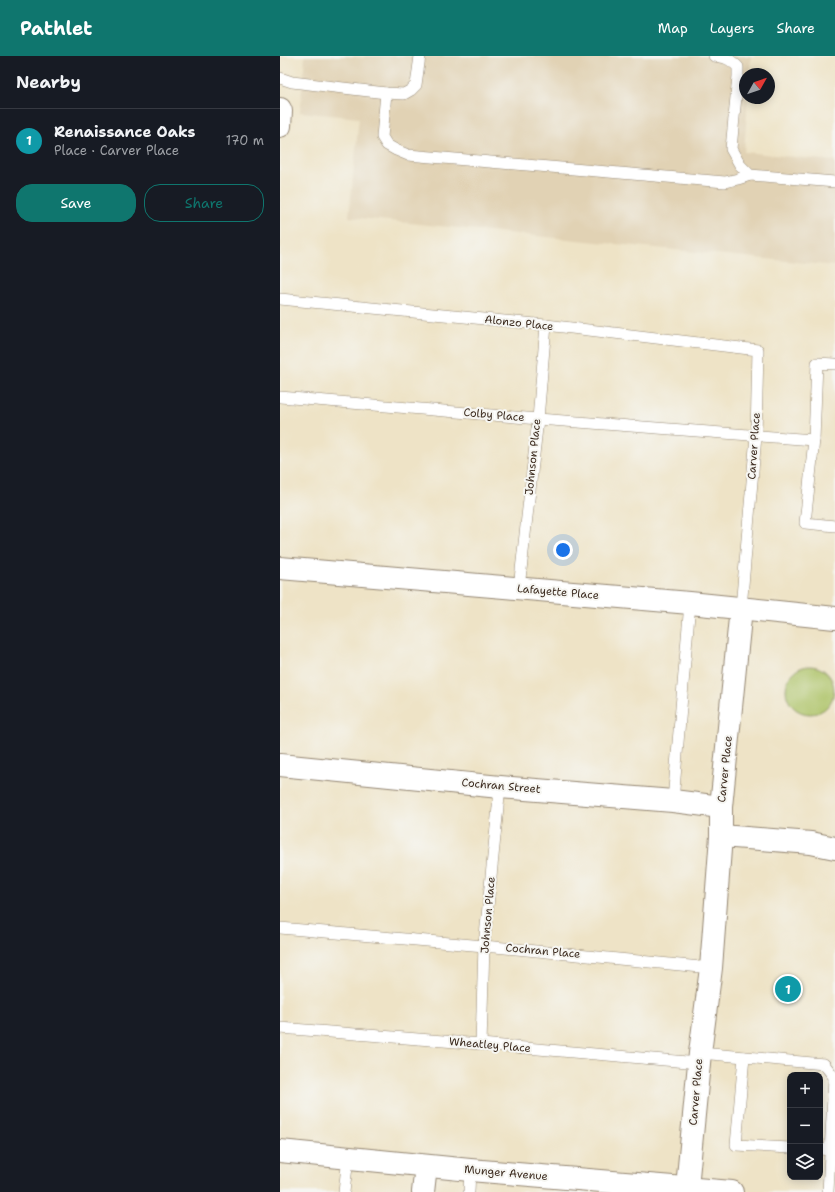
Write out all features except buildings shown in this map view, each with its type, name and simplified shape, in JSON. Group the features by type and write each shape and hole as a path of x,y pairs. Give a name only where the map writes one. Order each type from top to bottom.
{"street":[{"path":"280,109 282,111 280,126"},
{"name":"Lafayette Place","path":"280,568 690,603 835,618"},
{"name":"Carver Place","path":"686,1187 699,1058 711,968 721,836 721,807 741,608"},
{"name":"Cochran Street","path":"280,765 721,807"},
{"path":"721,836 812,843 835,848"},
{"name":"Munger Avenue","path":"280,1151 470,1170 732,1192"},
{"path":"423,1192 426,1166"}],"lane":[{"path":"280,78 292,82 404,94 416,85 420,56"},
{"path":"714,56 724,57 738,67 731,149 740,164 750,175"},
{"path":"386,93 382,137 387,145 408,155 725,182 750,175 835,182"},
{"name":"Alonzo Place","path":"280,299 546,325 758,350"},
{"name":"Johnson Place","path":"519,588 538,419 546,325"},
{"name":"Carver Place","path":"741,608 756,436 758,350"},
{"path":"835,364 817,362 814,440 805,523 835,526"},
{"name":"Colby Place","path":"280,397 538,419 814,440"},
{"path":"673,802 690,603"},
{"name":"Johnson Place","path":"481,1044 484,946 500,787"},
{"name":"Cochran Place","path":"280,928 711,968"},
{"name":"Wheatley Place","path":"280,1028 481,1044 699,1058 744,1057 824,1064 834,1076 825,1150 828,1192"},
{"path":"744,1057 736,1145 787,1148"},
{"path":"344,1192 348,1158"},
{"path":"469,1192 470,1170"}],"shaded area":[{"path":"305,56 346,56 364,58 365,56 751,56 750,68 739,68 739,104 748,104 744,152 835,161 835,266 349,217 359,118 300,112"}],"green space":[{"path":"805,666 815,666 827,673 834,685 834,695 827,707 815,714 805,714 797,710 790,703 786,695 786,685 790,677 797,670"}],"place":[{"name":"Renaissance Oaks","path":"788,989"}]}
